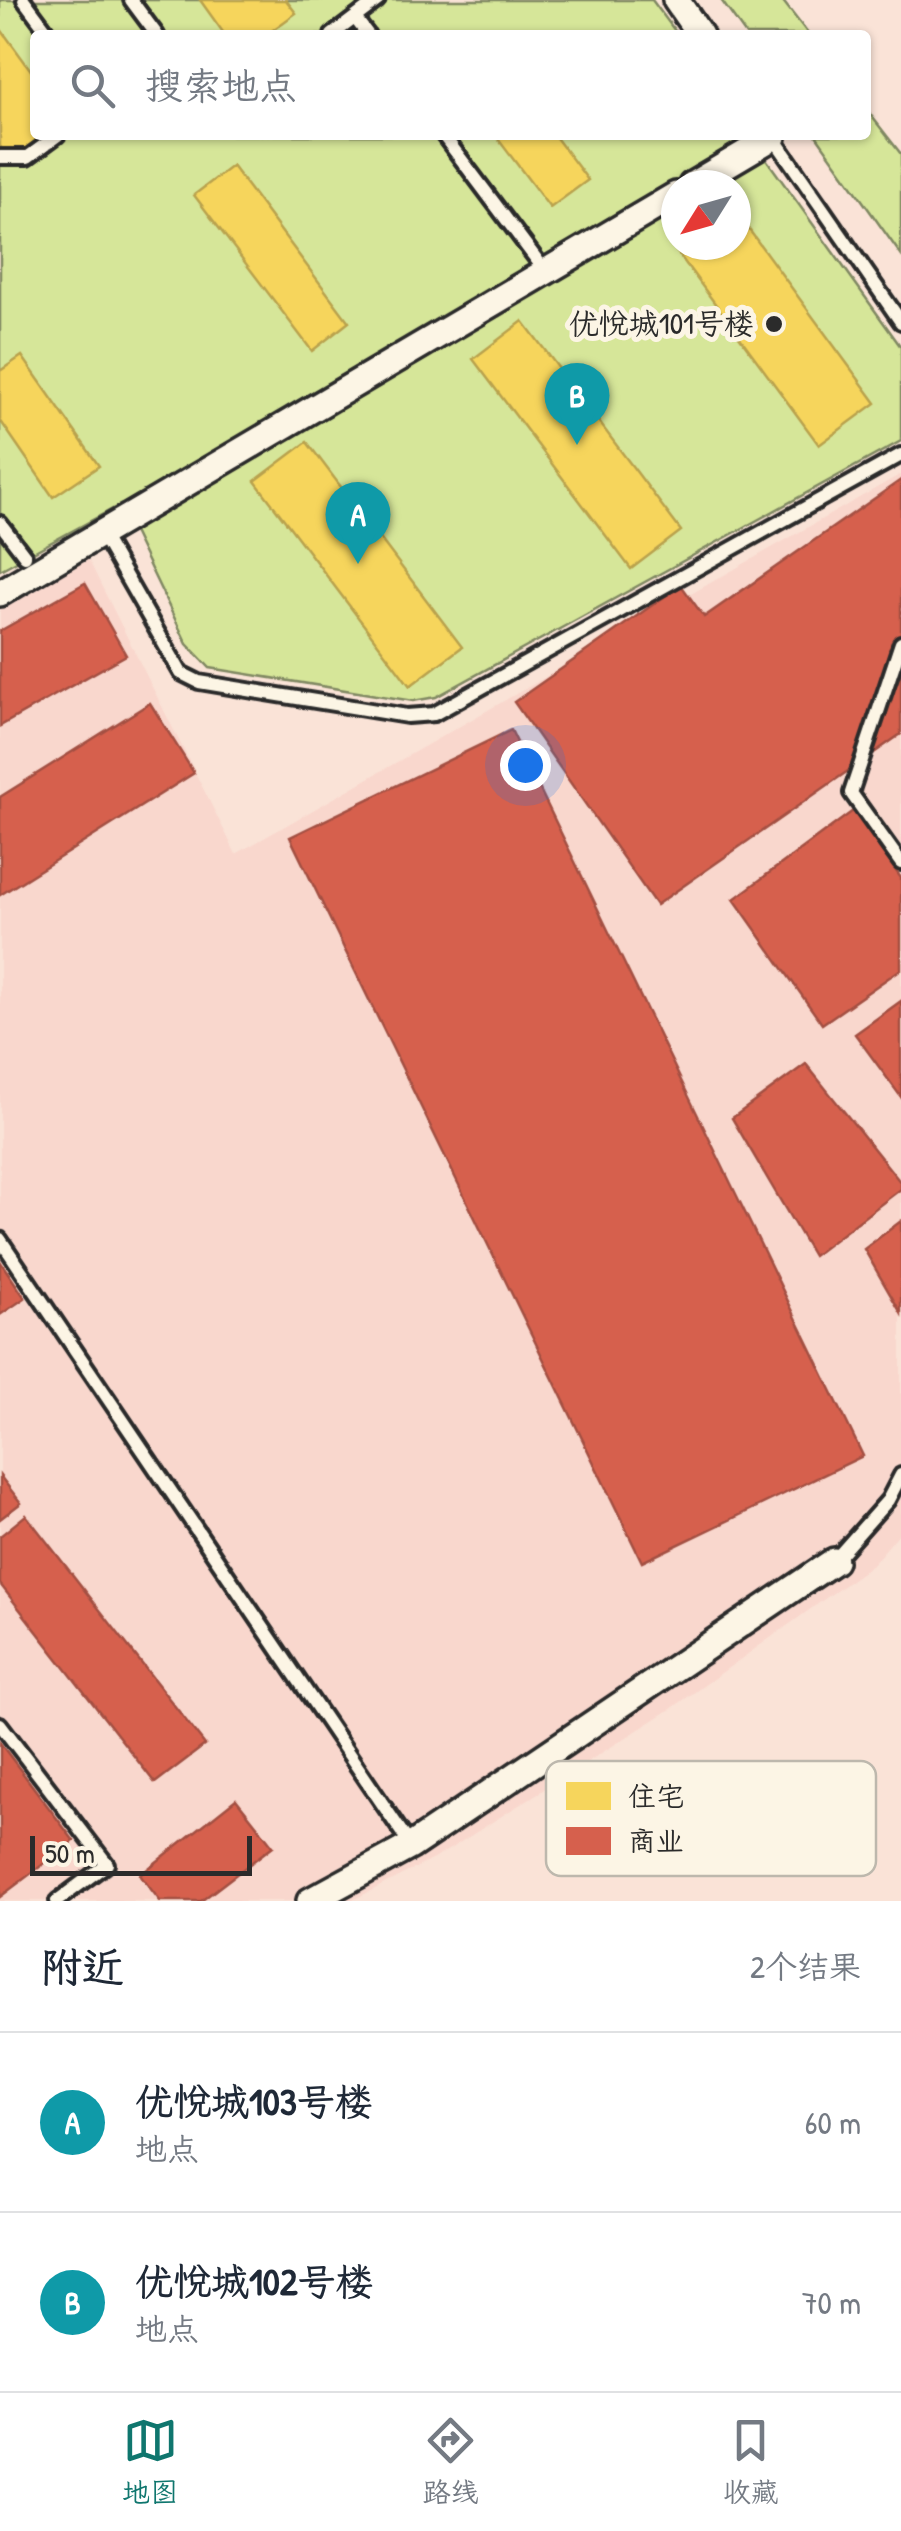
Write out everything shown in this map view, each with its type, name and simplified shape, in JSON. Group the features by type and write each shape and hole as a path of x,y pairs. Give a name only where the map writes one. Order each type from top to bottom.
{"street":[{"path":"676,0 697,30"},
{"path":"716,170 765,140"},
{"path":"0,593 661,204"},
{"path":"310,1901 411,1846 834,1561"}],"lane":[{"path":"24,0 46,30"},
{"path":"131,0 154,30"},
{"path":"339,30 378,0"},
{"path":"355,18 364,30"},
{"path":"0,157 28,157 51,140"},
{"path":"447,140 546,272"},
{"path":"775,140 901,322"},
{"path":"102,535 181,672 199,682 406,716 434,714 901,455"},
{"path":"0,524 25,556"},
{"path":"901,643 851,793 901,863"},
{"path":"0,1240 411,1846"},
{"path":"834,1561 888,1500 901,1474"},
{"path":"0,1724 107,1864 57,1901"}],"shaded area":[{"path":"901,474 901,1531 872,1565 671,1709 589,1761 546,1761 546,1788 437,1857 351,1901 0,1901 0,609 88,559 236,854"}],"green space":[{"path":"0,0 652,0 674,30 30,30 30,140 753,140 901,347 901,441 436,697 413,701 210,668 187,644 120,505 0,570"},
{"path":"721,0 782,0 805,30 742,30"},
{"path":"871,115 901,154 901,255 820,140 871,140"}],"building: 住宅":[{"path":"200,0 286,0 296,13 273,30 221,30"},
{"path":"0,28 30,69 30,140 39,140 10,160 0,146"},
{"path":"499,140 558,140 588,180 550,208"},
{"path":"232,166 349,322 312,351 194,195"},
{"name":"优悦城101号楼","path":"751,232 876,403 819,445 683,260 751,260"},
{"path":"523,321 681,531 631,569 473,359"},
{"path":"22,356 99,466 53,497 0,420 0,371"},
{"path":"307,442 462,647 410,686 255,481"}],"building: 商业":[{"path":"901,480 901,734 656,905 514,702 681,585 704,617"},
{"path":"85,583 126,655 0,726 0,631"},
{"path":"150,703 194,773 0,895 0,797"},
{"path":"511,730 863,1456 642,1562 290,837"},
{"path":"853,811 901,878 901,969 822,1024 734,899"},
{"path":"901,1001 901,1097 855,1034"},
{"path":"806,1064 901,1183 901,1189 813,1256 732,1118"},
{"path":"901,1221 901,1313 864,1249"},
{"path":"0,1261 25,1298 0,1315"},
{"path":"0,1476 21,1503 0,1519"},
{"path":"26,1515 205,1745 155,1783 0,1584 0,1536"},
{"path":"0,1743 74,1841 0,1897"},
{"path":"236,1799 273,1846 201,1901 160,1901 140,1875"}],"place":[{"name":"优悦城101号楼","path":"774,324"},
{"name":"优悦城102号楼","path":"577,445"},
{"name":"优悦城103号楼","path":"358,564"}]}
